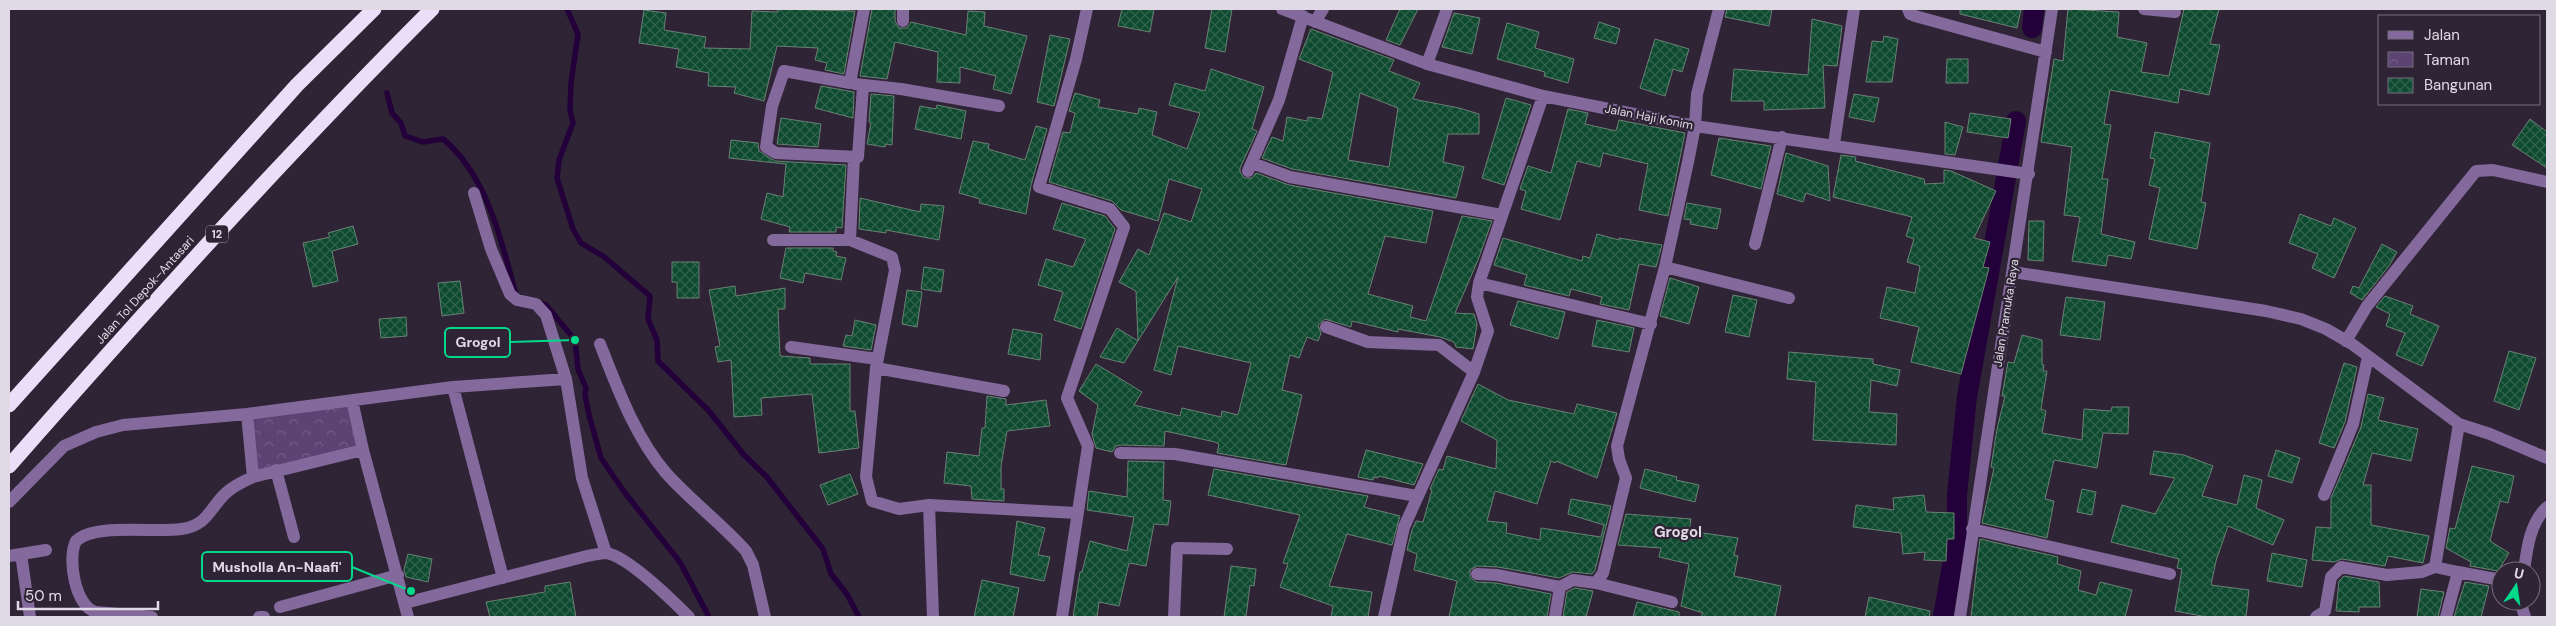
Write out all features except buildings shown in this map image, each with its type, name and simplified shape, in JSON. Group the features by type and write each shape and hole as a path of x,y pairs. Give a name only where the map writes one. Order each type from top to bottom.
{"highway":[{"name":"Jalan Tol Depok–Antasari","path":"9,405 297,85 374,9"},
{"name":"Jalan Tol Depok–Antasari","path":"9,466 129,329 330,111 432,9"}],"street":[{"path":"850,83 864,9"},
{"path":"1062,617 1088,446 1067,398 1124,227 1110,209 1039,187 1076,59 1087,9"},
{"name":"Jalan Haji Konim","path":"1282,9 1426,64 1543,96 1695,126 1834,144 1943,163 2026,173"},
{"path":"1323,9 1309,19 1279,100 1250,167 1290,177 1502,215"},
{"path":"1426,64 1447,9"},
{"path":"1596,583 1603,573 1626,478 1619,459 1617,446 1652,324 1666,267 1695,126 1697,94 1719,9"},
{"path":"1834,144 1854,9"},
{"path":"1908,9 1910,14 1915,16 2046,52"},
{"name":"Jalan Pramuka Raya","path":"1960,617 2052,9"},
{"path":"2144,9 2175,12"},
{"path":"863,86 860,150 858,156 854,158 776,153 766,147 772,106 784,71 863,86 901,89 999,106"},
{"path":"1384,617 1404,527 1474,372 1488,330 1476,297 1479,283 1543,96"},
{"path":"1755,244 1782,137"},
{"path":"850,240 854,158"},
{"path":"2346,341 2368,306 2476,171 2493,170 2547,182"},
{"path":"474,192 491,249 510,294 517,300 536,304 546,315 566,379 582,478 606,553"},
{"path":"773,240 850,240 892,257 895,270 876,364 866,477 872,501 899,509 929,505 1077,513"},
{"path":"1666,267 1789,298"},
{"path":"2013,272 2266,311 2300,319 2326,329 2346,341 2459,424 2547,458"},
{"path":"1479,283 1652,324"},
{"path":"1326,327 1368,342 1440,345 1474,372"},
{"path":"600,344 617,388 644,441 665,471 746,551 753,565 764,617"},
{"path":"791,347 1004,391"},
{"path":"2324,495 2353,424 2368,358"},
{"path":"9,502 64,446 96,432 124,425 247,414 453,387 566,379"},
{"path":"453,387 503,578"},
{"path":"352,400 363,450 408,617"},
{"path":"247,414 253,477"},
{"path":"2435,567 2459,424"},
{"path":"152,617 96,612 83,604 74,577 73,550 76,541 84,535 92,533 182,529 200,523 210,514 225,494 253,477 363,450"},
{"path":"1120,453 1175,454 1417,496"},
{"path":"276,470 294,537"},
{"path":"929,505 933,617"},
{"path":"2526,561 2534,524 2547,507"},
{"path":"1972,529 2170,574"},
{"path":"1174,617 1177,548 1227,549"},
{"path":"30,617 15,555 46,550"},
{"path":"405,603 606,553 625,562 647,578 690,617"},
{"path":"2316,617 2325,611 2331,577 2341,567 2387,575 2422,572 2435,567 2491,578"},
{"path":"2446,617 2458,572"},
{"path":"1476,574 1497,575 1560,587 1573,580 1596,583 1672,602"},
{"path":"280,607 398,575"},
{"path":"1555,617 1560,587"}],"green space":[{"path":"351,400 365,450 253,475 250,414"}],"waterway":[{"name":"Grogol","path":"567,9 578,34 571,83 570,110 573,123 559,160 557,178 573,229 581,243 603,256 650,296 648,319 657,340 658,361 709,411 744,455 766,476 823,549 831,574 847,594 859,617"},
{"path":"2032,28 2034,9"},
{"name":"Grogol","path":"387,93 392,113 401,123 405,136 423,142 443,139 471,171 491,211 516,295"},
{"path":"1943,617 1957,537 1957,495 1967,397 2016,121"},
{"name":"Grogol","path":"539,303 546,305 575,340 578,369 586,388 585,395 589,415 601,458 625,493 680,562 709,617"}],"place":[{"name":"Grogol","path":"575,340"},
{"name":"Musholla An-Naafi'","path":"411,591"}],"district":[{"name":"Grogol","path":"1678,532"}]}
